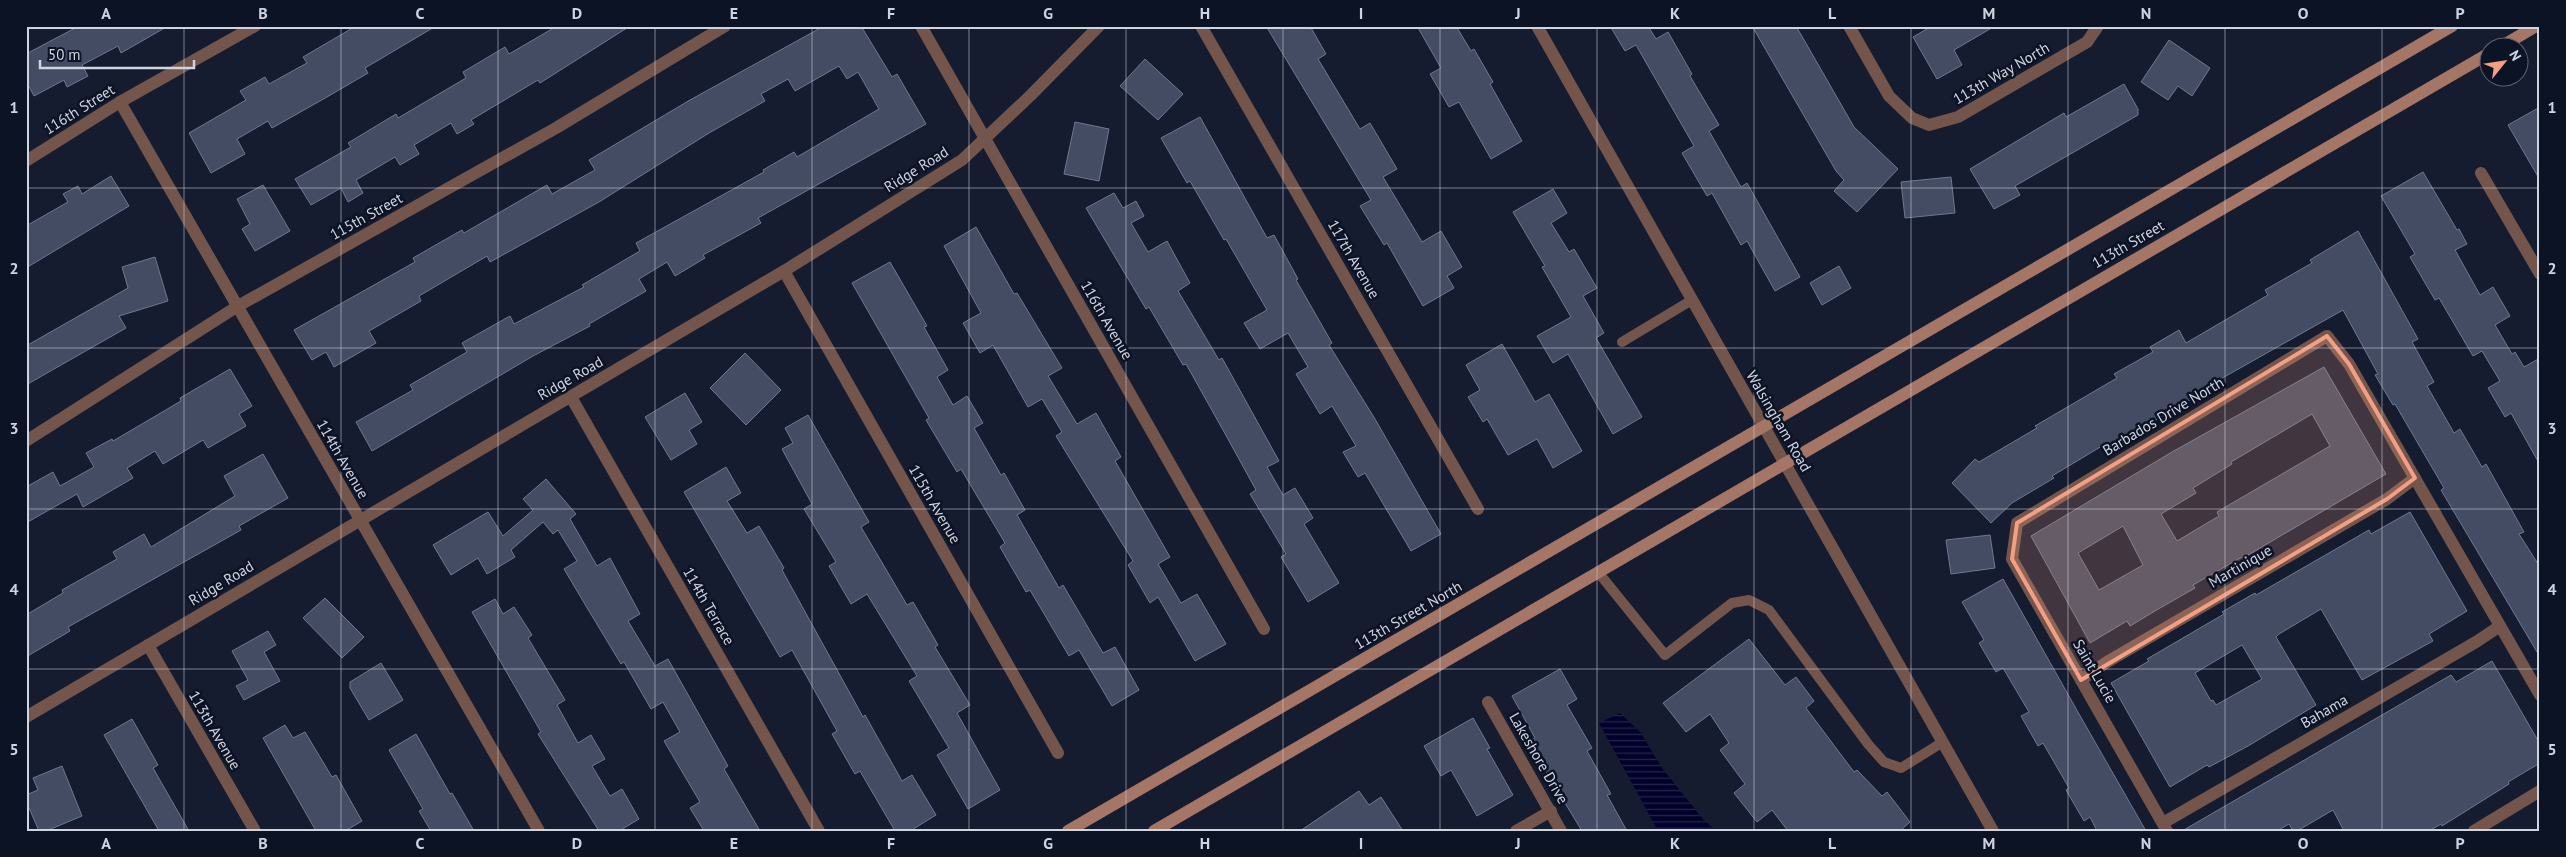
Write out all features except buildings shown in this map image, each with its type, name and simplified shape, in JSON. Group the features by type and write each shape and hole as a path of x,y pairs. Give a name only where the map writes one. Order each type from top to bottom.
{"main road":[{"name":"113th Street","path":"1764,428 2452,26"},
{"path":"2516,38 2536,26"},
{"name":"113th Street","path":"1784,463 2478,60"},
{"name":"113th Street North","path":"1068,831 1764,428"},
{"path":"1154,831 1784,463"}],"street":[{"name":"116th Street","path":"26,161 120,102 255,26"},
{"name":"115th Street","path":"26,441 238,306 556,128 725,26"},
{"name":"116th Avenue","path":"921,26 1264,629"},
{"name":"Ridge Road","path":"26,717 784,271 962,160 986,139 1100,26"},
{"name":"117th Avenue","path":"1201,26 1478,509"},
{"name":"Walsingham Road","path":"1537,26 1993,831"},
{"name":"113th Way North","path":"1849,26 1889,96 1912,118 1929,125 1958,117 2087,42 2098,26"},
{"name":"114th Avenue","path":"120,102 539,831"},
{"path":"2481,173 2540,274"},
{"name":"115th Avenue","path":"784,271 1058,753"},
{"name":"Barbados Drive North","path":"2017,523 2326,336 2350,364 2415,478"},
{"name":"114th Terrace","path":"571,397 819,831"},
{"path":"2415,478 2540,694"},
{"name":"Martinique","path":"2081,680 2107,662 2386,499 2415,478"},
{"name":"Saint Lucie","path":"2017,523 2012,559 2165,827"},
{"name":"Bahama","path":"2165,827 2500,626"},
{"name":"113th Avenue","path":"148,645 255,831"},
{"name":"Lakeshore Drive","path":"1488,702 1561,831"},
{"path":"2474,831 2540,791"},
{"path":"1516,831 1551,811"}],"lane":[{"path":"1622,342 1692,300"},
{"path":"1598,572 1665,656 1732,603 1749,600 1769,610 1868,744 1884,762 1901,768 1943,742"}],"highlighted area":[{"path":"2327,336 2349,364 2415,478 2387,499 2081,680 2012,559 2017,523"}],"water":[{"path":"1620,713 1641,733 1662,768 1703,819 1716,831 1658,831 1599,723"}]}
